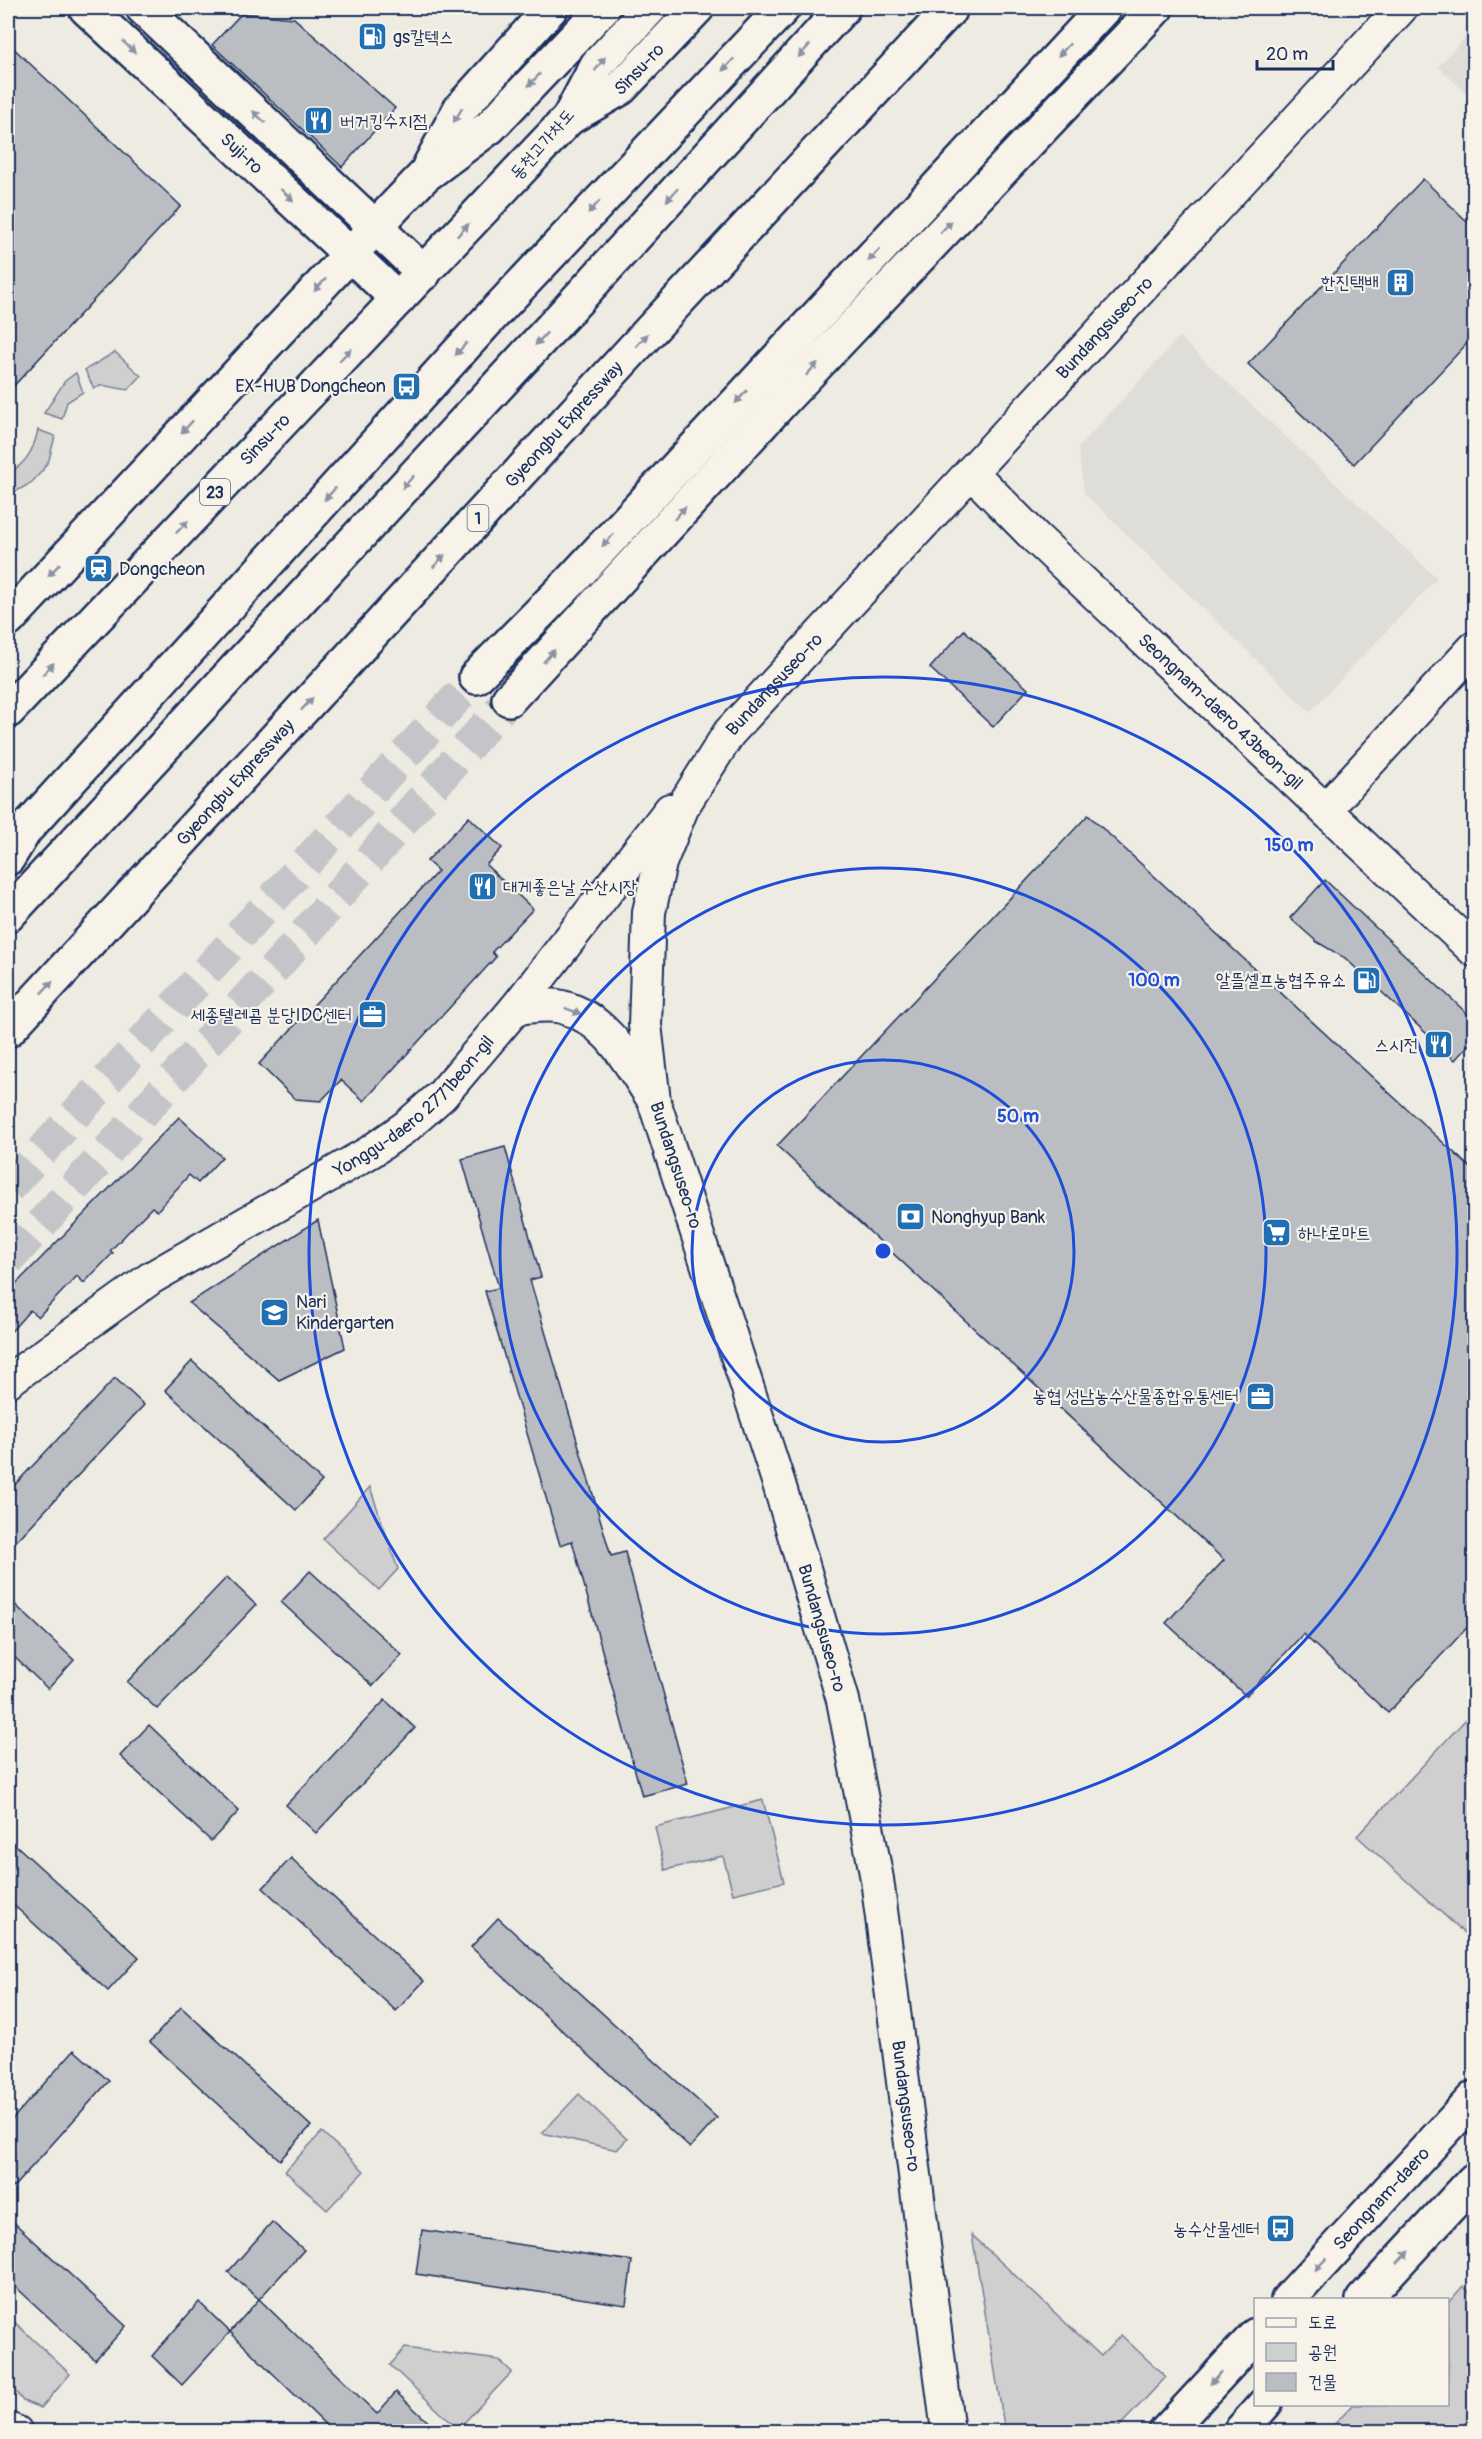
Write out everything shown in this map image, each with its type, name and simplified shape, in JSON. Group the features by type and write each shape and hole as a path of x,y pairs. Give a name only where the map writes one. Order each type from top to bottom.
{"main road":[{"name":"Suji-ro","path":"86,8 398,299"},
{"name":"Suji-ro","path":"143,8 424,273"},
{"path":"424,176 460,109 551,8"},
{"path":"8,620 424,176 489,127 603,8"},
{"name":"동천고가차도","path":"424,273 569,118 597,65 650,8"},
{"name":"Sinsu-ro","path":"569,118 621,88 697,8"},
{"path":"8,858 25,830 480,328 783,8"},
{"path":"8,915 567,311 843,8"},
{"name":"Gyeongbu Expressway","path":"8,1030 627,356 951,8"},
{"path":"477,677 571,580 1104,8"},
{"path":"509,699 796,386 1156,8"},
{"name":"Sinsu-ro","path":"8,711 424,273"},
{"name":"Seongnam-daero","path":"1290,2298 1474,2098"},
{"path":"1365,2298 1474,2180"},
{"path":"1166,2432 1254,2337"},
{"path":"1240,2432 1263,2406"}],"street":[{"name":"Bundangsuseo-ro","path":"948,2432 877,1879 843,1700 779,1484 654,1101 645,1025 649,912 660,863 683,806 729,733 1401,8"},
{"name":"Seongnam-daero 43beon-gil","path":"971,472 1035,537 1474,950"},
{"path":"1326,809 1474,648"},
{"name":"Yonggu-daero 2771beon-gil","path":"8,1381 151,1278 370,1152 407,1126 442,1095 516,1008 729,733"},
{"path":"516,1008 560,1006 582,1013 608,1033 654,1101"},
{"path":"8,2429 16,2432"}],"shaded area":[{"path":"1474,28 1474,101 1438,66"},
{"path":"1179,337 1437,578 1310,712 1084,493 1078,448"}],"green space":[{"path":"115,352 141,376 128,390 101,385 94,389 85,370"},
{"path":"76,373 83,392 67,402 62,419 44,413 65,381"},
{"path":"38,430 55,436 49,460 31,483 8,496 8,474 20,466 28,456"},
{"path":"370,1487 398,1569 379,1590 323,1539"},
{"path":"1467,1718 1474,1724 1474,1942 1357,1836"},
{"path":"763,1800 784,1882 733,1894 723,1856 665,1870 655,1827"},
{"path":"579,2094 627,2139 617,2150 542,2133"},
{"path":"322,2132 364,2171 327,2210 285,2171"},
{"path":"972,2235 1101,2356 1121,2335 1166,2377 1115,2431 1005,2431"},
{"path":"1463,2286 1474,2296 1474,2431 1328,2431 1352,2406 1449,2406 1449,2302"},
{"path":"8,2316 70,2374 41,2408 23,2401 8,2382"},
{"path":"405,2348 499,2360 512,2372 458,2429 390,2365"}],"building":[{"path":"242,13 294,18 395,108 342,167 212,45"},
{"path":"8,43 181,206 8,392"},
{"name":"한진택배","path":"1423,179 1474,228 1474,336 1354,464 1248,364"},
{"path":"964,630 1028,689 993,727 930,668"},
{"name":"농협 성남농수산물종합유통센터","path":"1088,815 1474,1171 1474,1620 1388,1713 1303,1634 1246,1696 1166,1623 1224,1560 777,1146"},
{"path":"469,817 502,848 486,865 533,909 492,952 496,957 364,1101 341,1080 321,1101 295,1099 259,1064 438,871 427,861"},
{"path":"1325,880 1474,1020 1474,1039 1455,1060 1345,958 1317,942 1290,918"},
{"path":"179,1117 222,1157 198,1183 189,1175 157,1211 152,1207 110,1251 113,1253 84,1283 77,1276 38,1317 30,1310 8,1335 8,1292"},
{"path":"505,1147 541,1277 530,1280 611,1556 625,1552 688,1784 642,1796 572,1541 560,1545 485,1291 499,1288 462,1159"},
{"path":"318,1220 345,1348 279,1380 189,1303"},
{"path":"192,1361 322,1481 296,1510 165,1390"},
{"path":"115,1378 144,1405 8,1550 8,1492"},
{"path":"310,1571 402,1655 373,1686 281,1602"},
{"path":"227,1577 256,1605 157,1709 127,1682"},
{"path":"8,1598 74,1660 48,1689 8,1651"},
{"path":"385,1700 415,1728 316,1833 286,1805"},
{"path":"149,1725 239,1811 211,1841 120,1756"},
{"path":"8,1838 139,1957 108,1991 8,1900"},
{"path":"291,1858 424,1981 396,2011 263,1888"},
{"path":"498,1918 717,2118 690,2148 471,1947"},
{"path":"181,2007 311,2126 280,2160 150,2042"},
{"path":"74,2050 109,2081 8,2193 8,2124"},
{"path":"8,2217 126,2326 95,2360 8,2280"},
{"path":"272,2222 304,2250 259,2299 228,2272"},
{"path":"422,2230 632,2261 626,2305 416,2274"},
{"path":"259,2299 377,2414 396,2392 439,2432 333,2432 230,2332"},
{"path":"199,2302 230,2332 182,2385 152,2356"}],"tunnel":[{"path":"8,1188 476,677"},
{"path":"8,1260 281,961 509,699"}],"place":[{"name":"gs칼텍스","path":"372,37"},
{"name":"버거킹수지점","path":"319,121"},
{"name":"한진택배","path":"1400,282"},
{"name":"EX-HUB Dongcheon","path":"407,386"},
{"name":"Dongcheon","path":"98,569"},
{"name":"대게좋은날 수산시장","path":"482,887"},
{"name":"알뜰셀프농협주유소","path":"1367,980"},
{"name":"세종텔레콤 분당IDC센터","path":"373,1015"},
{"name":"스시전","path":"1439,1045"},
{"name":"Nonghyup Bank","path":"910,1217"},
{"name":"하나로마트","path":"1277,1233"},
{"name":"Nari Kindergarten","path":"275,1312"},
{"name":"농협 성남농수산물종합유통센터","path":"1260,1396"},
{"name":"농수산물센터","path":"1281,2229"}]}
